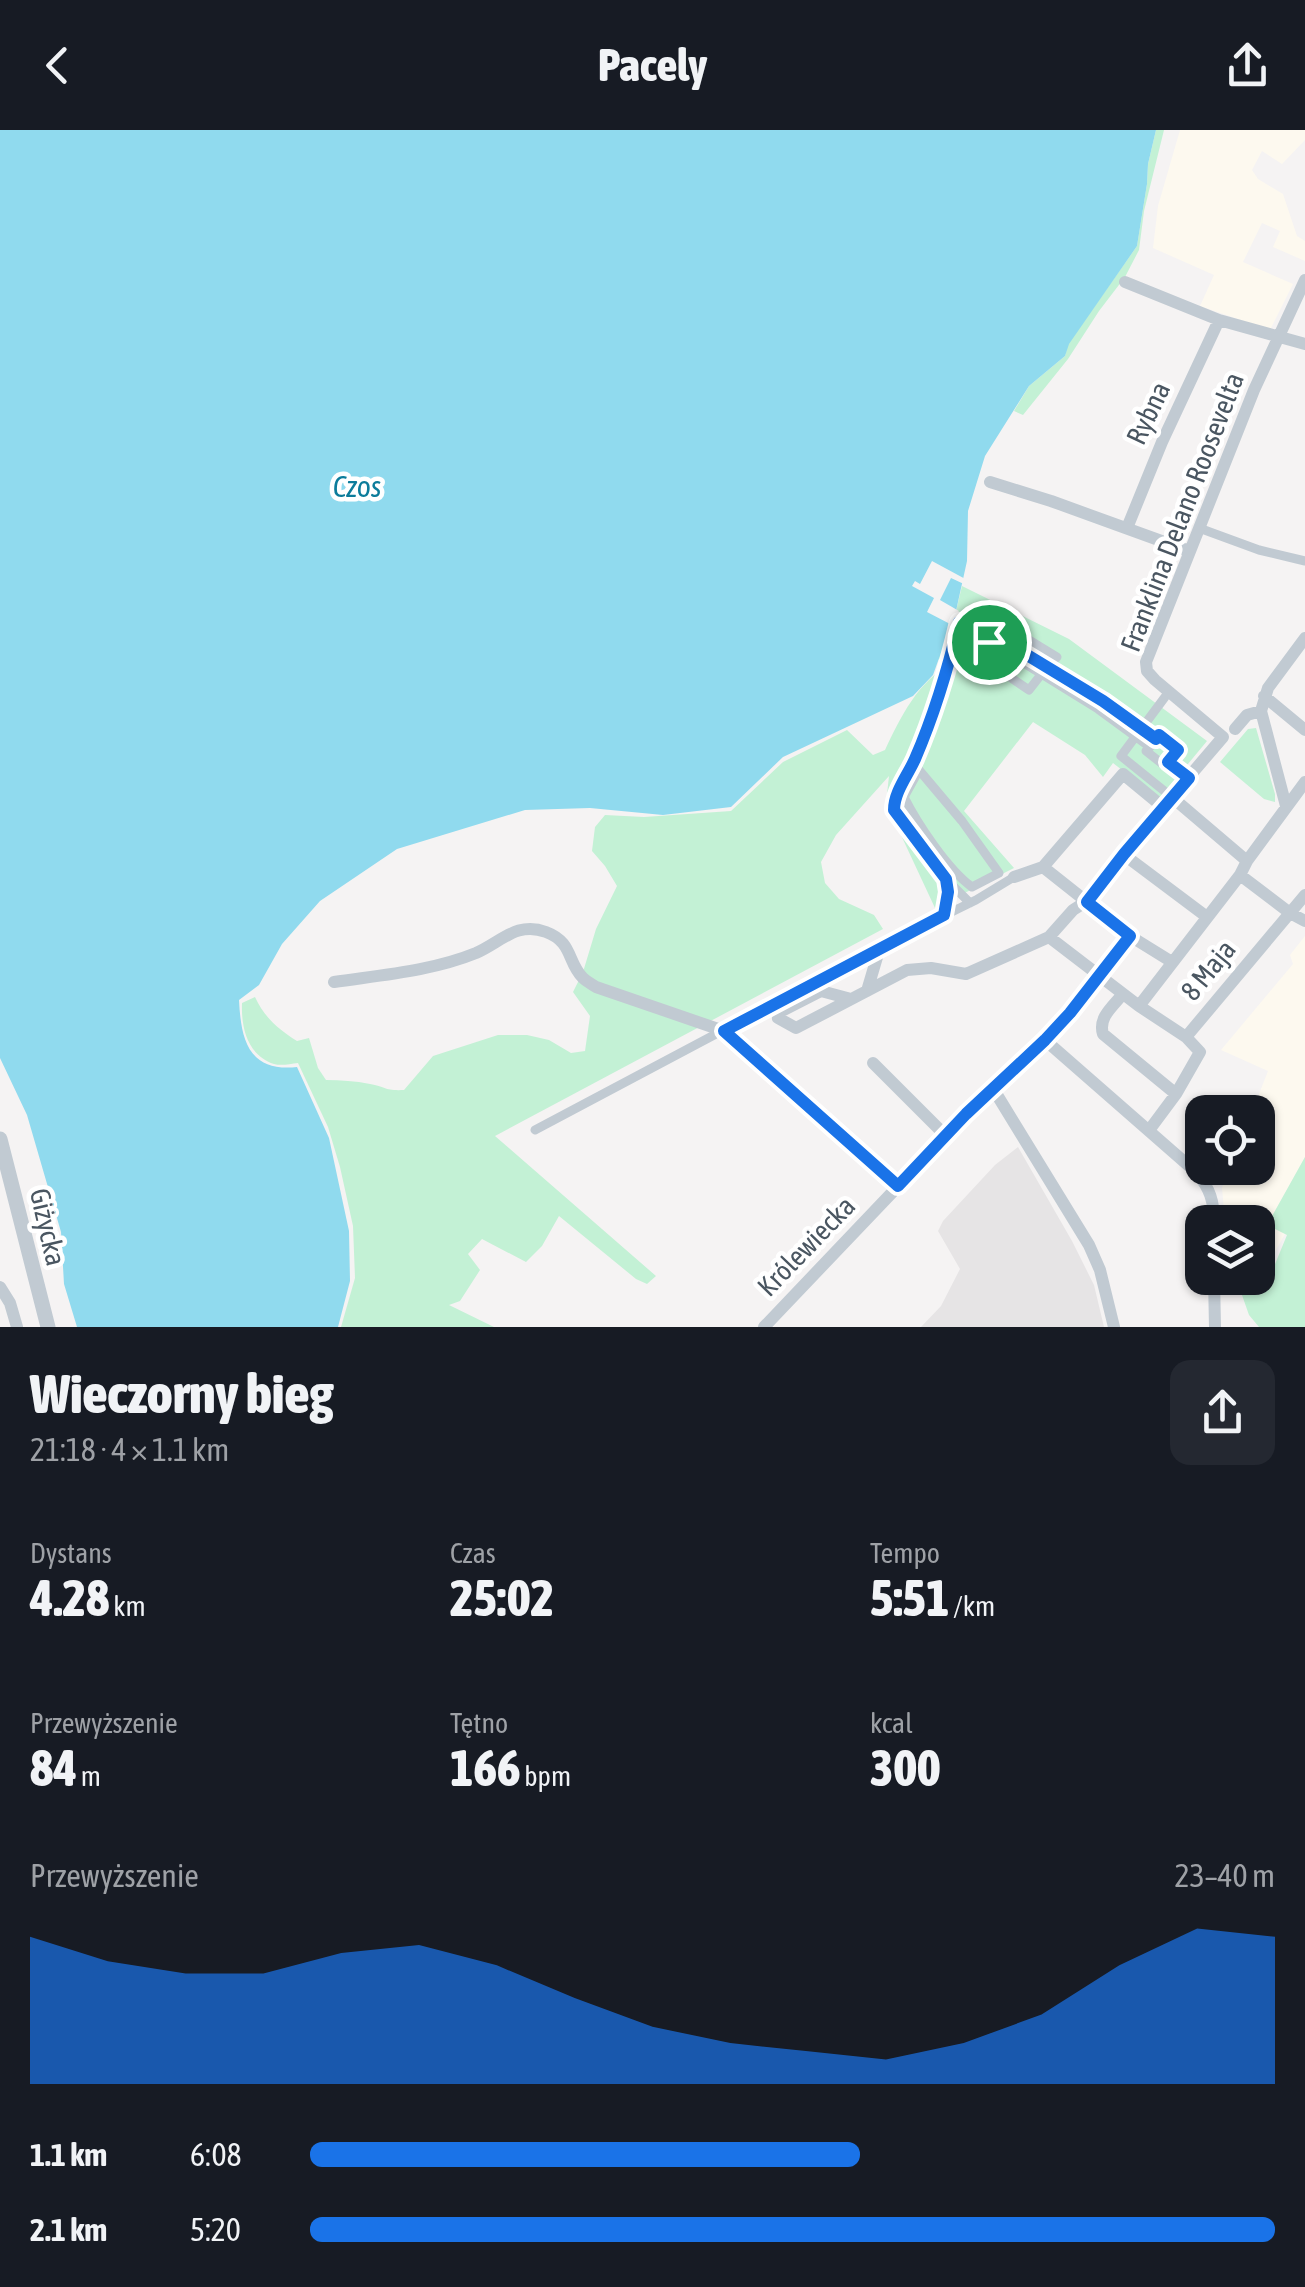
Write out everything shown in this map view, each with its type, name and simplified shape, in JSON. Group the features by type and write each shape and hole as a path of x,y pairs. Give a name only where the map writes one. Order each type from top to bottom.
{"street":[{"name":"Franklina Delano Roosevelta","path":"1229,733 1168,693 1147,671 1146,662 1254,390 1305,280"},
{"path":"1125,282 1219,320 1305,344"},
{"name":"Rybna","path":"1126,528 1219,320"},
{"path":"990,482 1189,551"},
{"path":"1199,528 1259,550 1305,561"},
{"path":"1014,876 999,873 972,888 961,880 914,817 904,796 959,622 992,638 1153,743"},
{"path":"1003,624 1056,656 1044,671 1028,690 986,661 981,652 1003,624"},
{"path":"1286,806 1261,712 1264,696 1305,638"},
{"path":"1264,696 1305,730"},
{"path":"1165,697 1121,756 1168,802"},
{"path":"850,999 821,991 780,1012 778,1018 796,1028 907,970 931,968 966,974 1049,937 1073,910 1087,902 1229,733 1247,714 1261,712"},
{"path":"1159,735 1178,750 1168,762 1165,766 1146,751 1159,735"},
{"path":"1168,762 1189,778"},
{"path":"916,767 999,873"},
{"path":"916,767 894,800 894,810 946,879 981,912"},
{"path":"534,1130 1014,876 1043,867 1123,774 1247,861"},
{"path":"1139,1006 1240,875 1305,782"},
{"path":"1124,854 1207,917"},
{"path":"1043,867 1169,968"},
{"path":"1240,875 1305,921"},
{"path":"944,915 946,879"},
{"name":"8 Maja","path":"1150,1130 1200,1052 1186,1037 1305,895"},
{"path":"334,982 431,967 479,952 512,931 534,928 550,933 566,944 582,977 596,987 724,1031 898,1186"},
{"name":"Królewiecka","path":"764,1327 966,1114 1045,1040 1130,936"},
{"path":"1049,937 1122,995 1186,1037"},
{"path":"867,990 880,947"},
{"path":"1122,995 1105,1016 1100,1026 1102,1034 1176,1094"},
{"path":"1045,1040 1197,1173 1210,1190 1214,1205"},
{"path":"873,1063 946,1136"},
{"path":"994,1090 1089,1245 1100,1270 1114,1327"},
{"name":"Giżycka","path":"0,1138 48,1327"},
{"path":"0,1287 17,1327"},
{"path":"1213,1326 1214,1295"}],"shaded area":[{"path":"1180,130 1305,130 1305,140 1282,164 1262,151 1252,170 1258,179 1283,194 1297,236 1305,241 1305,261 1273,247 1280,231 1262,223 1243,262 1293,284 1270,330 1200,306 1214,275 1153,248 1158,206"},
{"path":"1305,936 1305,1157 1275,1211 1275,1205 1224,1205 1223,1185 1275,1185 1275,1095 1259,1095 1268,1071 1221,1050 1293,964 1290,955"},
{"path":"1018,1147 1094,1285 1104,1327 921,1327 941,1306 960,1269 938,1231 943,1221 995,1165"},
{"path":"1275,1228 1285,1234 1275,1252"}],"green space":[{"path":"1156,130 1164,130 1144,211 1139,250 1125,277 1068,359 1023,415 1014,411 1029,386 1065,356 1068,344 1137,246"},
{"path":"962,586 1069,639 1207,741 1159,799 1113,763 1103,777 1085,755 1033,722 964,811 1014,868 935,908 886,803 889,776 836,835 821,862 825,883 839,899 874,915 883,929 495,1136 656,1276 647,1284 636,1279 559,1216 542,1246 526,1262 482,1239 468,1254 480,1270 460,1301 449,1305 494,1327 341,1327 355,1278 353,1226 328,1127 298,1063 274,1064 252,1047 245,1030 242,1003 255,997 267,1017 284,1032 297,1041 309,1038 326,1080 393,1090 404,1090 433,1056 498,1035 527,1035 549,1040 571,1053 585,1051 590,1016 573,992 617,886 592,851 595,827 605,815 644,817 731,811 783,762 847,730 873,755 885,750 920,689 952,664 938,659"},
{"path":"1256,728 1275,802 1264,799 1220,762 1248,729"},
{"path":"1305,1157 1305,1327 1259,1327 1249,1315 1242,1295 1275,1295 1275,1264 1287,1235 1275,1229 1275,1211"}],"water":[{"name":"Czos","path":"0,130 1156,130 1137,246 1069,344 1065,356 1029,386 985,456 968,511 967,561 956,611 933,675 913,696 783,757 731,807 663,815 590,808 525,810 397,849 320,901 282,944 259,985 239,1000 242,1028 251,1051 268,1064 297,1067 329,1138 349,1231 350,1281 338,1327 77,1327 64,1284 61,1232 27,1115 0,1058"}],"pier":[{"path":"932,561 969,581 966,585 951,578 940,600 959,611 952,625 927,612 934,598 912,586 915,581 920,584"}],"route":[{"path":"959,622 989,642 994,635 1103,701 1156,739 1159,735 1178,750 1168,762 1189,778 1087,902 1130,936 1045,1040 966,1114 898,1186 724,1031 944,915 946,879 894,810 894,800 915,759 939,694 959,622"}]}
